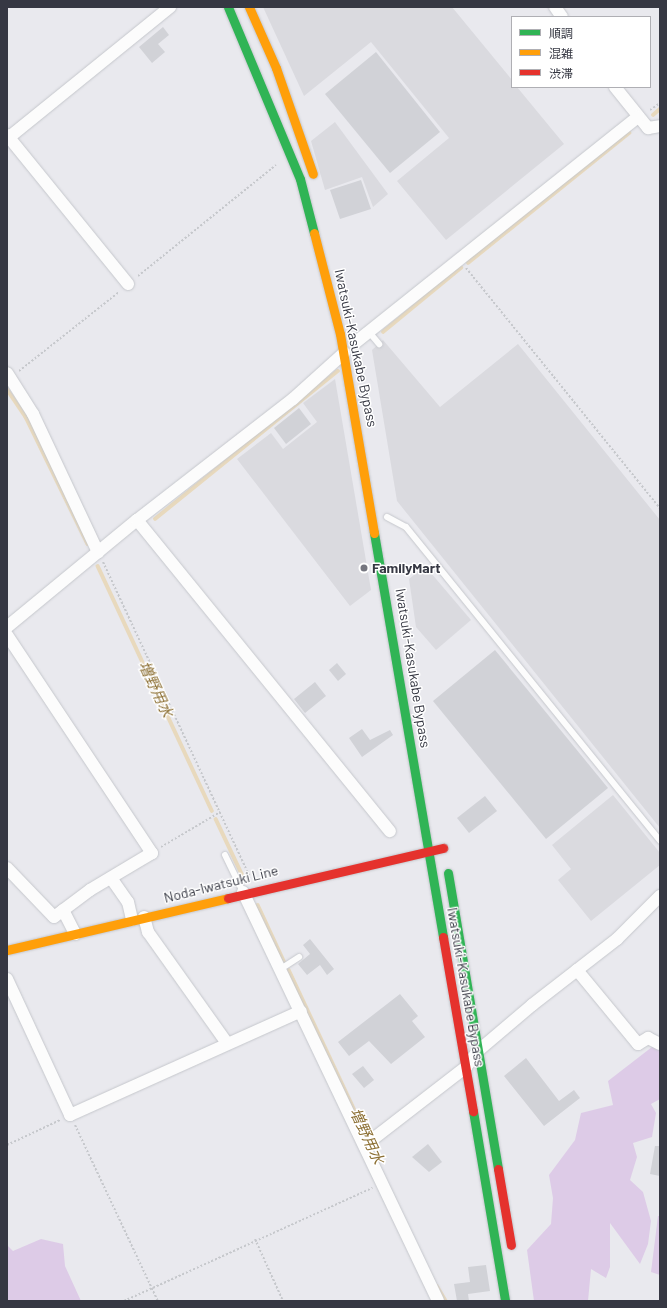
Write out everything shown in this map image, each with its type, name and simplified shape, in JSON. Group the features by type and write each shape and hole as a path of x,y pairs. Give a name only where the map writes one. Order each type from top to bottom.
{"main road":[{"name":"Iwatsuki-Kasukabe Bypass","path":"228,7 290,154 322,254 344,353 505,1301"},
{"path":"249,7 276,68 316,183"},
{"name":"Iwatsuki-Kasukabe Bypass","path":"352,327 357,346"},
{"path":"385,504 390,532"},
{"name":"Noda-Iwatsuki Line","path":"7,950 243,892 428,850 444,852"},
{"name":"Iwatsuki-Kasukabe Bypass","path":"444,852 513,1256"}],"street":[{"path":"128,284 8,137 170,7"},
{"path":"554,7 561,16"},
{"path":"616,88 648,128 660,126"},
{"path":"357,346 369,332 638,117"},
{"path":"7,627 137,520 294,399 344,353"},
{"path":"9,376 33,414 98,552"},
{"path":"137,520 390,831"},
{"path":"7,635 152,853 111,878 54,917 7,868"},
{"path":"111,878 227,1043"},
{"path":"243,892 438,1301"},
{"path":"373,1139 466,1067 479,1050 617,939 660,896"},
{"path":"64,910 74,934"},
{"path":"577,970 638,1044 648,1038 660,1044"},
{"path":"7,979 70,1115 227,1043 301,1012"}],"lane":[{"path":"369,332 379,344"},
{"path":"387,517 406,527 660,841"},
{"path":"225,855 243,892"},
{"path":"279,970 299,957"}],"path":[{"path":"9,376 128,284 290,154"},
{"path":"459,259 660,508"},
{"path":"98,552 256,889"},
{"path":"152,853 220,812"},
{"path":"7,1145 70,1115 158,1301"},
{"path":"124,1301 255,1239 381,1184"},
{"path":"255,1239 283,1301"}],"shaded area":[{"path":"263,7 452,7 511,79 511,88 518,88 564,144 446,240 397,181 449,138 371,42 304,96"},
{"path":"335,122 388,194 373,207 362,177 325,190 311,141"},
{"path":"383,340 440,407 518,344 660,520 660,828 397,501 372,350"},
{"path":"335,379 371,590 350,606 237,459 271,433 283,449 317,422 303,403"},
{"path":"425,566 471,620 436,650 416,627 409,579"},
{"path":"613,795 660,853 660,865 591,921 558,880 571,869 552,845"},
{"path":"660,1046 660,1099 651,1104 656,1113 652,1137 633,1143 637,1157 630,1180 643,1192 651,1221 648,1244 640,1264 610,1223 610,1267 606,1278 591,1269 588,1301 534,1301 527,1250 551,1224 553,1198 549,1175 575,1140 581,1113 613,1105 608,1081 652,1047"},
{"path":"658,1216 660,1216 660,1275 651,1272"},
{"path":"41,1239 63,1244 65,1266 81,1301 7,1301 7,1245 13,1251"}],"building":[{"path":"163,27 169,35 158,44 165,52 152,63 139,47"},
{"path":"376,52 440,132 390,173 325,94"},
{"path":"361,180 371,209 340,219 330,190"},
{"path":"299,408 311,424 286,444 274,428"},
{"path":"495,650 608,788 546,839 433,701"},
{"path":"337,663 346,674 338,681 329,670"},
{"path":"315,682 326,696 305,713 294,699"},
{"path":"362,729 370,740 390,730 393,735 362,757 349,738"},
{"path":"485,796 497,811 469,833 457,818"},
{"path":"310,939 334,969 327,975 320,965 307,975 298,964 310,954 303,945"},
{"path":"400,994 418,1016 412,1021 425,1037 391,1064 369,1041 349,1056 338,1042"},
{"path":"526,1058 559,1101 574,1090 580,1098 544,1126 504,1076"},
{"path":"363,1066 374,1080 364,1088 352,1074"},
{"path":"428,1144 442,1162 429,1172 412,1157"},
{"path":"655,1146 660,1146 660,1176 650,1174"},
{"path":"486,1265 490,1291 468,1294 469,1301 457,1301 454,1284 470,1282 468,1267"}],"waterway":[{"path":"653,115 660,109"},
{"path":"468,263 629,133"},
{"path":"383,332 461,268"},
{"path":"155,519 338,371"},
{"path":"7,389 26,417 88,544"},
{"name":"増野用水","path":"98,566 212,811"},
{"name":"増野用水","path":"216,819 242,874"},
{"name":"増野用水","path":"258,905 284,961"},
{"name":"増野用水","path":"289,970 369,1141"},
{"name":"増野用水","path":"437,1286 446,1301"}],"traffic: fast":[{"path":"228,7 300,179 314,233"},
{"path":"374,533 443,937"},
{"path":"448,873 498,1169"},
{"path":"473,1111 505,1301"}],"traffic: slow":[{"path":"249,7 276,68 313,174"},
{"path":"314,233 340,334 374,533"},
{"path":"7,950 228,898"}],"traffic: jam":[{"path":"228,898 443,848"},
{"path":"443,937 473,1111"},
{"path":"498,1169 511,1245"}],"place":[{"name":"FamilyMart","path":"364,568"}]}
